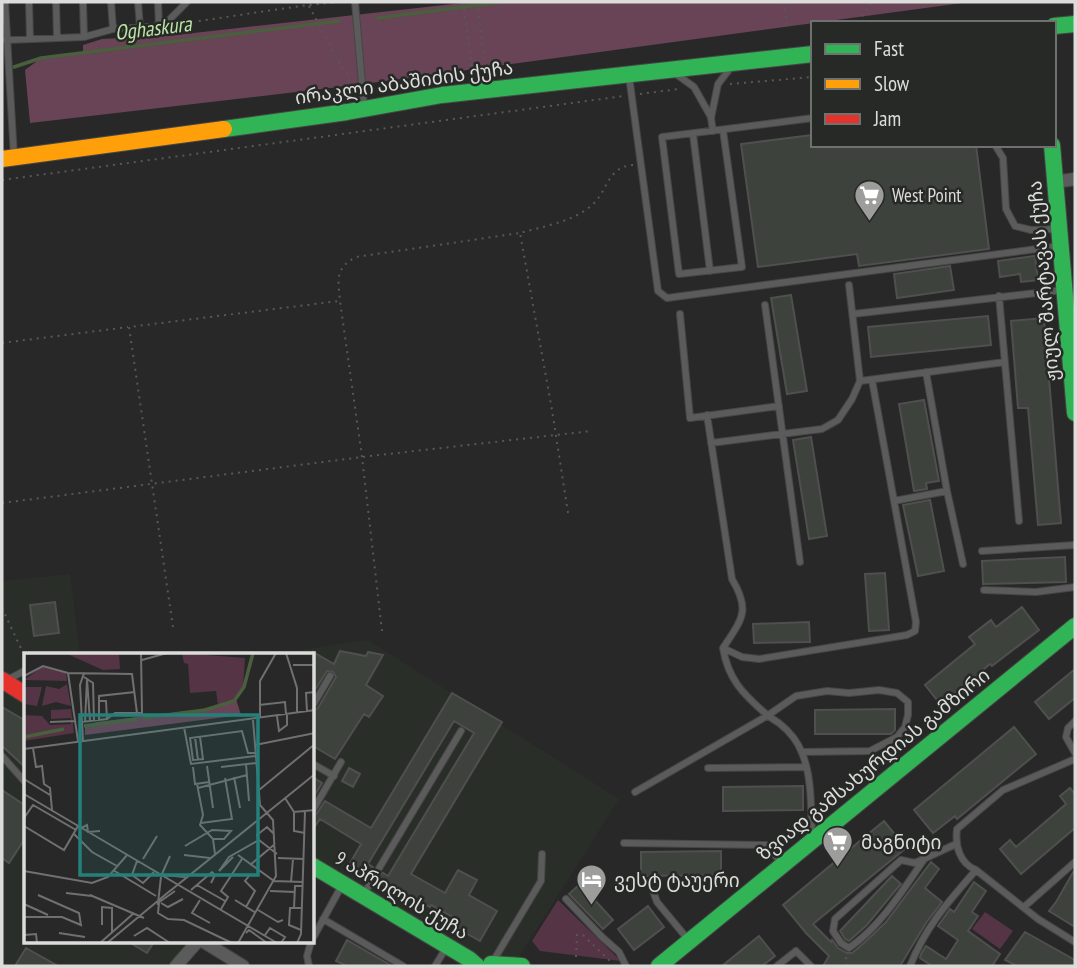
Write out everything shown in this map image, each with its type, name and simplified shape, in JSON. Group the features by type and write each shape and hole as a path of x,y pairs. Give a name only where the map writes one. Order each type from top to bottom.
{"main road":[{"path":"1056,26 1075,24"},
{"name":"ირაკლი აბაშიძის ქუჩა","path":"8,158 364,109 442,95 811,54"},
{"name":"ჟიულ შარტავას ქუჩა","path":"1052,147 1075,412"},
{"name":"ზვიად გამსახურდიას გამზირი","path":"660,965 1075,626"},
{"path":"3,681 24,694"},
{"name":"9 აპრილის ქუჩა","path":"315,867 447,946 485,964"},
{"path":"485,964 522,966"}],"street":[{"path":"1055,181 1075,179"},
{"path":"176,966 195,944"},
{"path":"207,944 243,966"}],"lane":[{"path":"5,2 8,158"},
{"path":"29,2 30,39"},
{"path":"56,2 57,38"},
{"path":"83,2 84,37"},
{"path":"111,2 113,29"},
{"path":"138,2 140,27"},
{"path":"158,2 161,26"},
{"path":"6,40 84,37 113,29 161,26 187,2"},
{"path":"355,2 364,109"},
{"path":"711,118 718,84 736,62"},
{"path":"670,70 694,87 711,118 713,131"},
{"path":"629,74 659,291 667,298 1061,246"},
{"path":"723,130 741,267 679,274 662,137 811,118"},
{"path":"692,134 710,271"},
{"path":"996,147 1003,158 1006,209 1015,226 1031,230 1059,229"},
{"path":"711,443 822,429 838,420 860,381 849,285"},
{"path":"853,314 1065,290"},
{"path":"999,296 1019,521"},
{"path":"765,306 800,562"},
{"path":"680,314 691,418 779,406"},
{"path":"860,381 1005,362"},
{"path":"926,372 963,564"},
{"path":"723,648 741,657 760,659 907,635 915,631 916,622 872,380"},
{"path":"707,415 732,579 744,604 736,628 723,648 726,666 743,693 767,716 778,722 793,737 802,752 811,809 812,841"},
{"path":"894,501 947,491"},
{"path":"982,551 1075,545"},
{"path":"984,590 1036,592 1075,587"},
{"path":"3,681 24,671"},
{"path":"315,702 330,676"},
{"path":"635,792 767,716 796,696 827,691 849,693 879,690 897,693 908,702 905,727 897,737 870,751 802,752"},
{"path":"1075,722 1068,728 1066,737 1075,753"},
{"path":"378,870 461,731"},
{"path":"2,757 24,781"},
{"path":"1075,759 1003,790 957,829 956,844 967,867 975,870 1038,919 1075,942"},
{"path":"315,807 341,762"},
{"path":"315,765 334,776"},
{"path":"708,768 806,767"},
{"path":"624,843 766,845 783,864"},
{"path":"925,858 894,903 862,939 849,948 841,943 833,931 835,919 901,860 915,863 925,858 956,844"},
{"path":"485,964 541,881 542,854"},
{"path":"1024,907 1075,862"},
{"path":"910,966 918,947 942,908 975,870"},
{"path":"363,896 373,879"},
{"path":"315,934 343,884"},
{"path":"653,891 657,902 689,941"},
{"path":"566,899 619,951 626,966"},
{"path":"323,919 403,966"},
{"path":"309,966 307,956 311,944"},
{"path":"435,966 447,946"},
{"path":"777,966 796,951 811,966"}],"path":[{"path":"161,26 340,2"},
{"path":"477,2 485,66"},
{"path":"784,2 787,27"},
{"path":"860,21 872,2"},
{"path":"463,3 472,68"},
{"path":"308,5 347,73 349,83"},
{"path":"718,84 811,77"},
{"path":"2,180 694,87"},
{"path":"382,631 362,457 340,301 340,270 346,262 356,257 520,233 570,219 593,205 615,170 625,165 641,164"},
{"path":"520,233 568,513"},
{"path":"2,343 340,301"},
{"path":"129,327 173,627"},
{"path":"2,503 591,431"},
{"path":"2,608 24,655"},
{"path":"576,957 577,935 583,935 610,961"}],"shaded area":[{"path":"471,2 970,2 829,21 811,21 811,23 356,85 30,123 25,70 41,58 83,52 83,45 102,39 176,35"},
{"path":"70,574 80,653 24,653 24,944 197,944 178,966 2,966 2,581"},
{"path":"368,640 619,799 517,960 491,964 315,867 315,653 281,653"},
{"path":"558,900 621,961 540,951 532,941"},
{"path":"985,912 1013,931 1000,949 972,929"}],"building":[{"name":"West Point","path":"811,135 811,147 976,147 989,249 859,266 857,254 758,267 741,144"},
{"path":"1035,256 1038,280 1021,282 1020,274 1000,277 998,261"},
{"path":"950,266 954,290 897,298 894,274"},
{"path":"791,295 807,391 787,394 771,298"},
{"path":"988,316 991,345 871,357 868,327"},
{"path":"1044,318 1061,523 1038,525 1028,408 1018,408 1011,321"},
{"path":"924,400 939,481 926,483 927,489 914,491 899,404"},
{"path":"811,437 827,536 809,539 793,440"},
{"path":"930,500 944,571 918,576 903,505"},
{"path":"1065,557 1066,582 983,584 982,561"},
{"path":"885,573 889,630 869,631 865,574"},
{"path":"55,602 59,633 34,636 30,605"},
{"path":"1022,607 1039,630 992,666 990,664 941,705 925,685 975,644 969,637 991,620 996,627"},
{"path":"809,622 810,642 754,643 753,624"},
{"path":"340,651 366,656 368,652 383,655 366,685 383,696 369,717 364,714 335,759 315,747 315,710 336,677 333,672 327,671 315,690 315,653 334,664"},
{"path":"1075,669 1075,698 1049,719 1035,702"},
{"path":"452,693 502,722 411,874 445,893 458,870 477,880 469,895 497,911 480,941 455,927 458,920 431,905 430,907 401,891 397,897 387,891 389,888 378,882 377,876 383,873 388,876 474,733 454,721 368,864 373,867 374,873 368,876 349,865 361,844 320,819 315,826 315,814 325,801 371,828"},
{"path":"2,707 24,720 24,766 2,746"},
{"path":"895,709 895,730 891,734 815,734 815,710"},
{"path":"1014,727 1036,754 957,819 955,816 933,833 914,810"},
{"path":"349,768 360,774 353,787 342,781"},
{"path":"315,778 322,783 315,795"},
{"path":"803,786 803,810 723,811 723,787"},
{"path":"1070,788 1075,794 1075,828 1021,874 1000,849 1010,840 1016,847 1066,804 1060,796"},
{"path":"2,790 24,805 24,840 9,863 2,858"},
{"path":"884,821 906,848 813,924 838,948 852,953 886,922 931,862 939,869 925,888 942,902 900,966 823,966 829,956 783,905"},
{"path":"721,851 721,875 641,876 641,852"},
{"path":"1075,869 1075,927 1049,911"},
{"path":"892,876 901,884 867,925 849,941 845,939 840,931"},
{"path":"974,882 986,891 972,912 978,916 968,931 1000,954 992,966 932,966 920,958 921,954 926,946 946,959 958,940 938,926 950,909 954,912"},
{"name":"ვესტ ტაუერი","path":"580,884 613,920 603,929 569,894"},
{"path":"648,906 664,927 634,950 618,929"},
{"path":"1025,932 1075,960 1075,966 1017,966 1005,960"},
{"path":"759,936 775,956 762,966 722,966"},
{"path":"347,940 392,966 347,966 336,961"},
{"path":"132,944 153,944 147,953"},
{"path":"26,948 58,966 15,966"}],"waterway":[{"path":"378,18 501,2"},
{"name":"Oghaskura","path":"14,67 41,58 339,21"}],"traffic: fast":[{"path":"1056,26 1075,24"},
{"path":"224,129 347,112 442,95 811,54"},
{"path":"1052,147 1075,413"},
{"path":"659,966 1075,626"},
{"path":"315,867 477,966"},
{"path":"491,964 522,966"}],"traffic: slow":[{"path":"2,159 224,129"}],"traffic: jam":[{"path":"2,680 24,694"}],"place":[{"name":"West Point","path":"869,222"},
{"name":"მაგნიტი","path":"838,869"},
{"name":"ვესტ ტაუერი","path":"591,907"}]}
